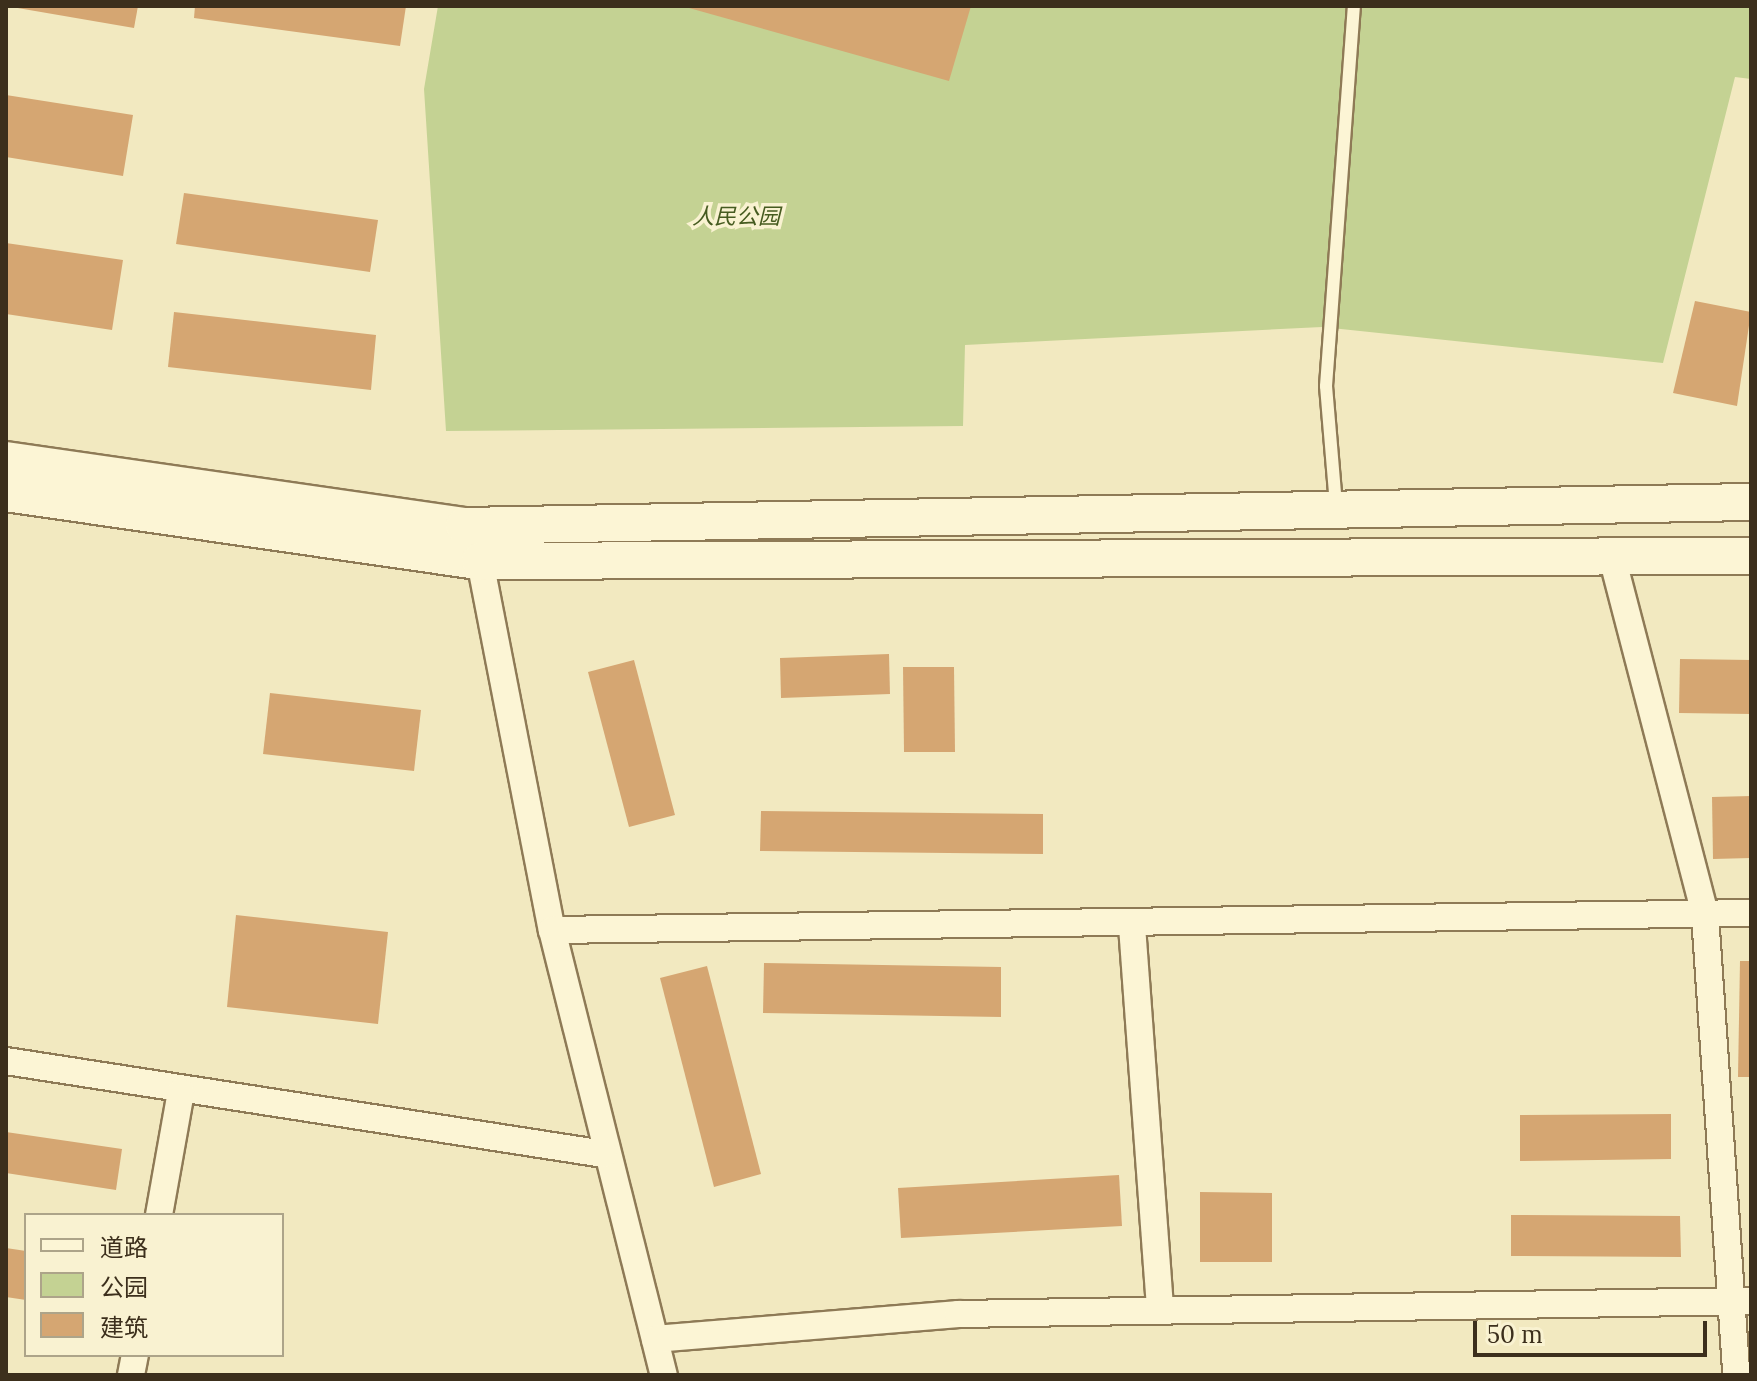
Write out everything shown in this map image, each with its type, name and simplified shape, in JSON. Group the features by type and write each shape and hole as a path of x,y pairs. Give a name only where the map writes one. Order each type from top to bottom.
{"main road":[{"path":"6,460 464,526 1336,507 1751,502"},
{"path":"6,493 480,561 1751,556"}],"street":[{"path":"1612,557 1705,915 1740,1301 1736,1375"},
{"path":"480,561 552,930 604,1154 664,1375"},
{"path":"552,930 1132,926 1751,913"},
{"path":"1132,926 1160,1309"},
{"path":"6,1061 181,1092 604,1154"},
{"path":"159,1213 181,1092"},
{"path":"655,1339 958,1314 1740,1301"}],"lane":[{"path":"1336,507 1326,386 1354,6"}],"green space":[{"name":"人民公园","path":"438,6 1751,6 1751,79 1735,77 1663,363 1322,327 965,345 963,426 446,431 424,89"}],"building":[{"path":"6,6 138,6 134,28"},
{"path":"195,6 406,6 400,46 194,18"},
{"path":"682,6 971,6 949,81"},
{"path":"6,95 133,115 123,176 6,157"},
{"path":"184,193 378,220 370,272 176,244"},
{"path":"6,243 123,260 112,330 6,314"},
{"path":"1695,301 1751,312 1737,406 1673,393"},
{"path":"174,312 376,335 371,390 168,367"},
{"path":"889,654 890,694 781,698 780,658"},
{"path":"1680,659 1751,660 1751,714 1679,713"},
{"path":"634,660 675,815 629,827 588,672"},
{"path":"903,667 954,667 955,752 904,752"},
{"path":"270,693 421,710 414,771 263,754"},
{"path":"1751,796 1751,858 1713,859 1712,797"},
{"path":"761,811 1043,814 1043,854 760,851"},
{"path":"236,915 388,932 378,1024 227,1007"},
{"path":"1740,961 1751,961 1751,1077 1738,1077"},
{"path":"764,963 1001,967 1001,1017 763,1013"},
{"path":"707,966 761,1174 714,1187 660,978"},
{"path":"1671,1114 1671,1159 1520,1161 1520,1115"},
{"path":"6,1132 122,1149 116,1190 6,1173"},
{"path":"1119,1175 1122,1226 901,1238 898,1188"},
{"path":"1200,1192 1272,1193 1272,1262 1200,1262"},
{"path":"1511,1215 1680,1216 1681,1257 1511,1256"},
{"path":"6,1248 24,1251 24,1300 6,1297"}]}
